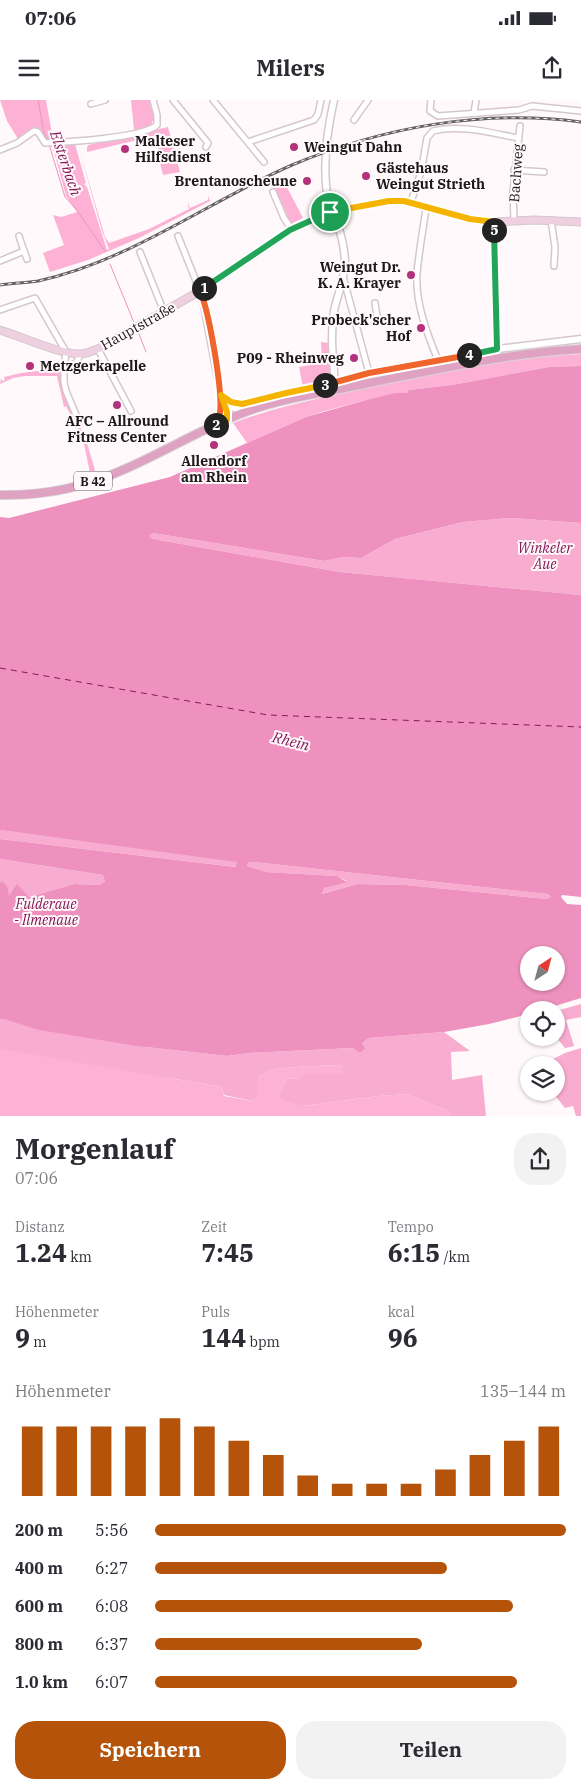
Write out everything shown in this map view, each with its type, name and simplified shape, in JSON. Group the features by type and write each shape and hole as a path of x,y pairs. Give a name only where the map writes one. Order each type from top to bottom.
{"main road":[{"name":"Hauptstraße","path":"0,330 66,352 80,354 98,349 200,291 292,230 330,212 389,201 411,202 426,208 470,219 494,222 551,220 581,222"},
{"name":"B 42","path":"0,495 49,492 88,483 125,469 213,426 224,418 283,401 507,356 581,349"}],"street":[{"path":"92,104 105,100"},
{"path":"0,150 17,143 34,131 38,132 45,143 52,143 108,138 153,128 157,124 157,120 153,100"},
{"path":"173,100 208,143 206,147"},
{"path":"213,100 264,162"},
{"path":"248,142 314,120 322,100"},
{"path":"334,100 326,157 326,178 330,212 340,232 344,246 344,280 369,373"},
{"path":"354,120 368,100"},
{"path":"431,100 430,111 438,116 519,110 532,106 581,111"},
{"path":"474,113 476,100"},
{"path":"523,108 524,100"},
{"name":"Bachweg","path":"514,220 514,170 520,126"},
{"path":"411,202 421,172 428,135 432,131 456,130 518,138"},
{"path":"514,170 544,172"},
{"path":"273,192 284,218 292,230"},
{"path":"426,208 417,280 427,334 438,360"},
{"path":"551,220 555,247 554,266"},
{"path":"494,222 497,349"},
{"path":"19,236 27,259"},
{"path":"178,236 203,299 222,400 227,412 224,418"},
{"path":"0,261 24,251"},
{"path":"140,252 164,312"},
{"path":"335,383 332,336 337,299 344,280"},
{"path":"0,310 35,298 66,352 64,369 66,391 79,422"},
{"path":"355,323 375,319 377,317 376,303"},
{"path":"222,400 242,404 335,383 369,373 497,349 581,339"},
{"path":"98,349 131,411"},
{"path":"64,369 77,362 80,354"},
{"path":"222,400 247,412"}],"shaded area":[{"path":"0,100 46,100 53,140 46,140 38,131 18,139 7,121"},
{"path":"131,100 150,100 154,117 151,126 134,130"},
{"path":"168,127 180,172 163,175 158,154 162,153 159,151 154,136 87,152 88,145"},
{"path":"52,144 75,144 86,183 84,184 87,187 107,250 109,249 102,231 79,148 105,237 109,243 149,229 189,209 187,200 190,208 208,200 208,196 210,201 139,238 88,260 50,272 43,253 64,245 53,215 61,217 77,212 66,196"},
{"path":"281,176 303,218 291,224 271,180"},
{"path":"321,342 329,343 332,383 303,388 299,367 322,363"},
{"path":"581,354 581,366 549,367 452,385 409,390 407,393 370,399 306,417 247,443 233,423 314,399 442,373 488,364 557,355"},
{"path":"37,371 61,372 64,392 86,440 95,470 93,473 90,473 83,439 66,406 64,407 57,376 25,376 13,378 0,384 1,378 2,381 5,380 4,377"},
{"name":"Fulderaue - Ilmenaue","path":"0,859 169,1078 222,1087 224,1096 253,1101 258,1077 273,1069 341,1065 345,1074 306,1074 297,1079 287,1078 278,1094 302,1106 406,1094 448,1111 451,1116 0,1116"}],"green space":[{"name":"Winkeler Aue","path":"511,518 581,523 581,595 340,572 159,540 151,538 148,534 153,533 324,561 343,557 361,558 395,539 463,522"},
{"path":"0,830 237,861 237,867 0,839"},
{"path":"0,859 103,875 105,882 99,885 74,884 29,897 9,897 2,881 0,883"},
{"path":"253,862 548,894 551,897 547,899 406,885 358,884 322,894 324,888 347,881 337,876 265,872 247,866 248,863"},
{"path":"581,1004 581,1017 566,1020 574,1046 565,1048 563,1046 565,1046 565,1008"},
{"path":"0,1019 39,1030 137,1046 227,1056 248,1053 353,1048 359,1053 362,1043 369,1038 444,1032 470,1051 451,1052 452,1080 482,1075 486,1116 451,1116 448,1111 406,1094 302,1106 281,1099 278,1094 287,1078 297,1079 305,1074 344,1074 341,1065 273,1069 258,1077 257,1094 253,1101 224,1095 222,1087 0,1049"},
{"path":"581,1048 581,1116 576,1116 573,1106 565,1108 559,1101 565,1101 565,1056 559,1056"}],"water":[{"name":"Rhein","path":"581,366 581,523 511,518 463,522 395,539 361,558 343,557 324,561 153,533 149,535 151,538 159,540 340,572 581,595 581,897 562,895 561,897 567,904 581,905 581,998 565,1003 565,1001 520,1001 520,1016 489,1024 444,1032 369,1038 362,1043 365,1049 359,1053 353,1048 248,1053 227,1056 137,1046 39,1030 0,1019 0,883 2,881 7,886 9,896 17,884 29,897 74,884 99,885 105,882 103,875 0,859 0,839 236,867 237,862 0,830 0,517 9,518 170,477 306,417 370,399 396,393 407,393 409,390 452,385 549,367","holes":["253,862 548,894 551,897 547,899 406,885 358,884 322,894 324,888 347,882 337,876 266,872 247,866 248,863"]}],"waterway":[{"name":"Elsterbach","path":"38,100 44,133 48,140"},
{"name":"Elsterbach","path":"49,144 65,197 76,209 105,251"},
{"name":"Elsterbach","path":"110,264 135,325"},
{"name":"Elsterbach","path":"137,329 146,352"}],"ferry route":[{"path":"0,668 268,715 581,727"}],"railway":[{"path":"0,285 38,281 72,272 105,260 292,165 362,140 434,124 470,120 507,118 581,122"}],"place":[{"name":"Weingut Dahn","path":"294,147"},
{"name":"Malteser Hilfsdienst","path":"125,149"},
{"name":"Gästehaus Weingut Strieth","path":"366,176"},
{"name":"Brentanoscheune","path":"307,181"},
{"name":"Weingut Dr. K. A. Krayer","path":"411,275"},
{"name":"Probeck'scher Hof","path":"421,328"},
{"name":"P09 - Rheinweg","path":"354,358"},
{"name":"Metzgerkapelle","path":"30,366"},
{"name":"AFC – Allround Fitness Center","path":"117,405"},
{"name":"Allendorf am Rhein","path":"214,445"}],"route":[{"path":"330,212 290,230 200,291 203,299 212,344 221,395 222,399 220,416 213,426 227,420 227,412 221,395 231,402 242,404 333,384 369,373 497,349 494,222 470,219 404,201 389,201 330,212"}]}
